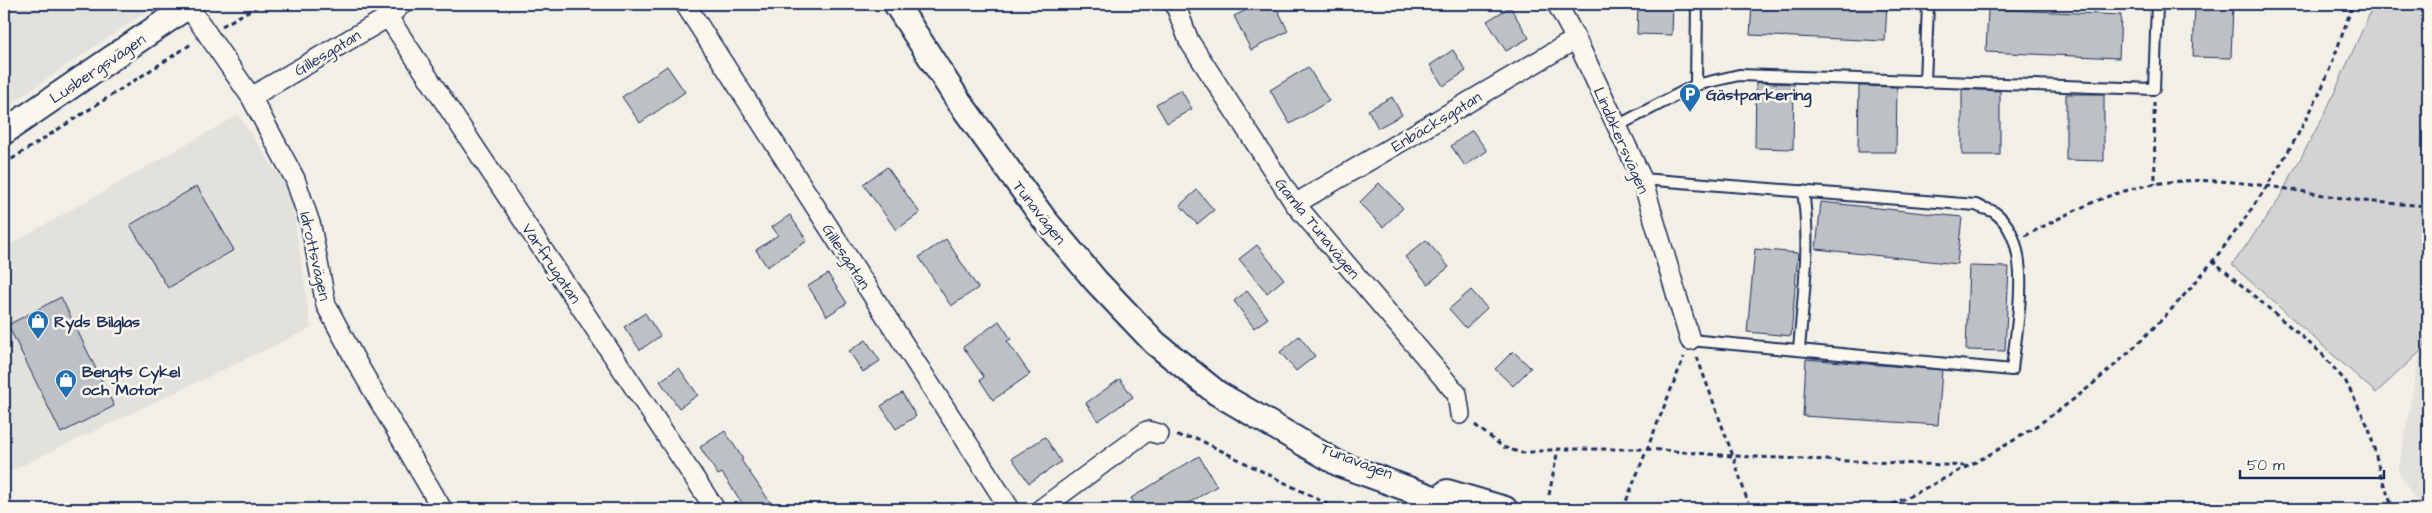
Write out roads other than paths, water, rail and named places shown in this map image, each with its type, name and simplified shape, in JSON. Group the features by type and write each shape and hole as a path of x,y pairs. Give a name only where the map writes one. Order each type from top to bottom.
{"street":[{"name":"Gillesgatan","path":"251,97 388,17 402,4"},
{"name":"Gillesgatan","path":"685,4 1010,509"},
{"name":"Tunavägen","path":"896,4 958,100 1044,219 1096,281 1155,343 1217,393 1339,464 1464,509"},
{"name":"Gamla Tunavägen","path":"1175,4 1189,40 1295,204 1457,394 1460,414"},
{"name":"Lindåkersvägen","path":"1557,4 1576,39 1642,179 1690,340"},
{"name":"Idrottsvägen","path":"190,5 207,34 251,97 294,178 311,226 326,305 357,363 442,509"},
{"name":"Lusbergsvägen","path":"4,132 190,5"},
{"name":"Vårfrugatan","path":"388,17 716,509"},
{"name":"Enbäcksgatan","path":"1295,204 1576,39"},
{"name":"Tunavägen","path":"1217,393 1340,456 1505,509"},
{"path":"1041,509 1148,431 1159,434"}],"lane":[{"path":"1696,85 1697,4"},
{"path":"1925,82 1928,4"},
{"path":"1617,126 1696,85 1739,75 2154,89 2157,4"},
{"path":"1642,179 1976,205 1994,212 2009,228 2022,267 2012,370 1690,340"},
{"path":"1799,350 1807,252 1807,217 1804,191"}],"place":[{"name":"Gästparkering","path":"1690,113"},
{"name":"Ryds Bilglas","path":"38,340"},
{"name":"Bengts Cykel och Motor","path":"66,399"}]}
